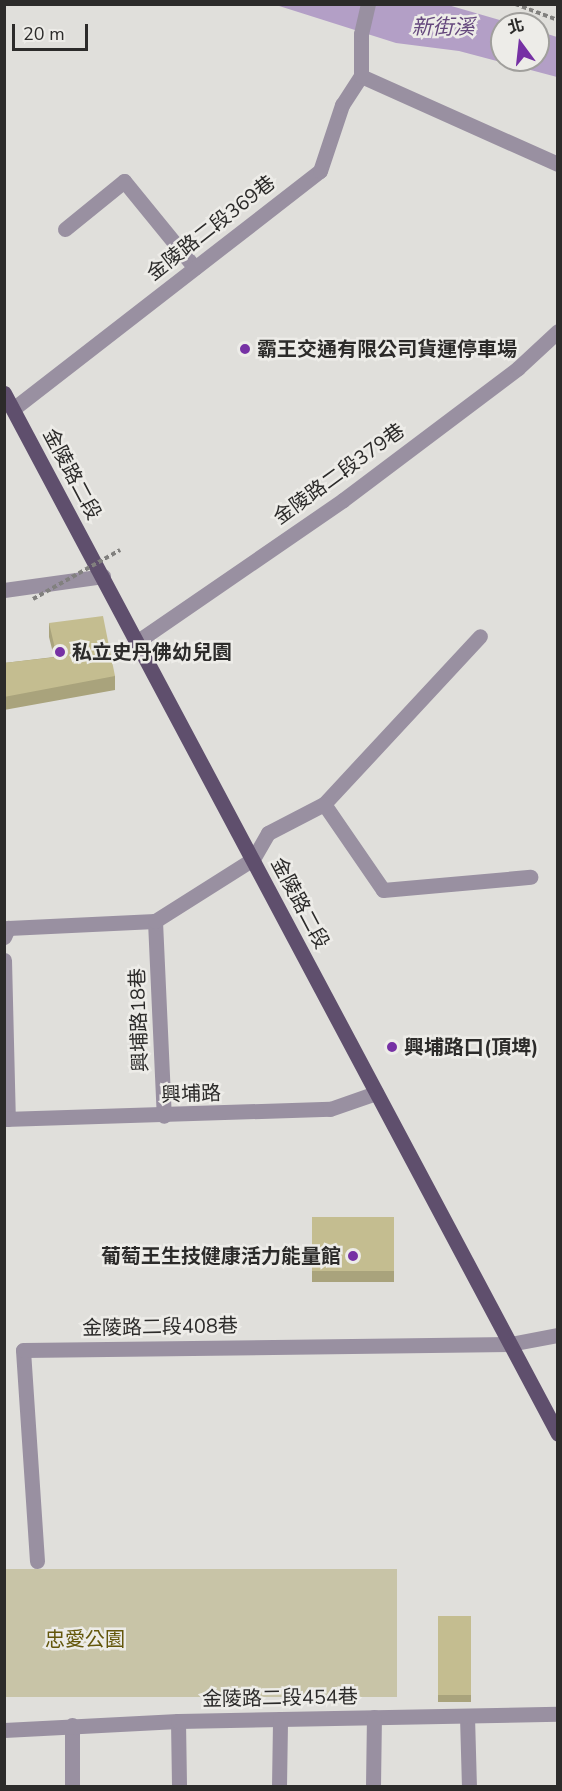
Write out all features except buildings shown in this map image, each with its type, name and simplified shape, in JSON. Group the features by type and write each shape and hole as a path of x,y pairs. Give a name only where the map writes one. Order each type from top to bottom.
{"main road":[{"name":"金陵路二段","path":"4,393 558,1434"}],"street":[{"path":"368,4 361,34 361,76 558,164"},
{"name":"金陵路二段369巷","path":"13,409 320,171 342,105 361,76"},
{"path":"65,229 124,181 195,268"},
{"name":"金陵路二段379巷","path":"138,642 343,500 518,368 558,331"},
{"path":"4,590 103,576"},
{"path":"6,933 156,921 253,859 268,833 324,804 480,636"},
{"path":"324,804 383,890 530,877"},
{"name":"興埔路18巷","path":"156,921 164,1116"},
{"path":"4,960 6,1119"},
{"name":"興埔路","path":"6,1119 164,1116 330,1109 376,1093"},
{"path":"510,1344 558,1335"},
{"name":"金陵路二段408巷","path":"37,1561 23,1350 510,1344"},
{"name":"金陵路二段454巷","path":"4,1730 178,1721 558,1714"},
{"path":"467,1716 469,1786"},
{"path":"374,1718 374,1786"},
{"path":"279,1786 280,1719"},
{"path":"178,1721 178,1786"},
{"path":"72,1725 72,1786"}],"path":[{"path":"515,4 558,20"},
{"path":"33,599 120,550"}],"green space":[{"name":"忠愛公園","path":"5,1569 397,1569 397,1697 5,1697"}],"water":[{"name":"新街溪","path":"276,5 448,5 490,17 490,59 459,51 396,43"},
{"name":"新街溪","path":"550,35 557,37 557,77 538,72 550,72"}],"place":[{"name":"霸王交通有限公司貨運停車場","path":"245,349"},
{"name":"私立史丹佛幼兒園","path":"60,652"},
{"name":"興埔路口(頂埤)","path":"392,1047"},
{"name":"葡萄王生技健康活力能量館","path":"353,1256"}]}
